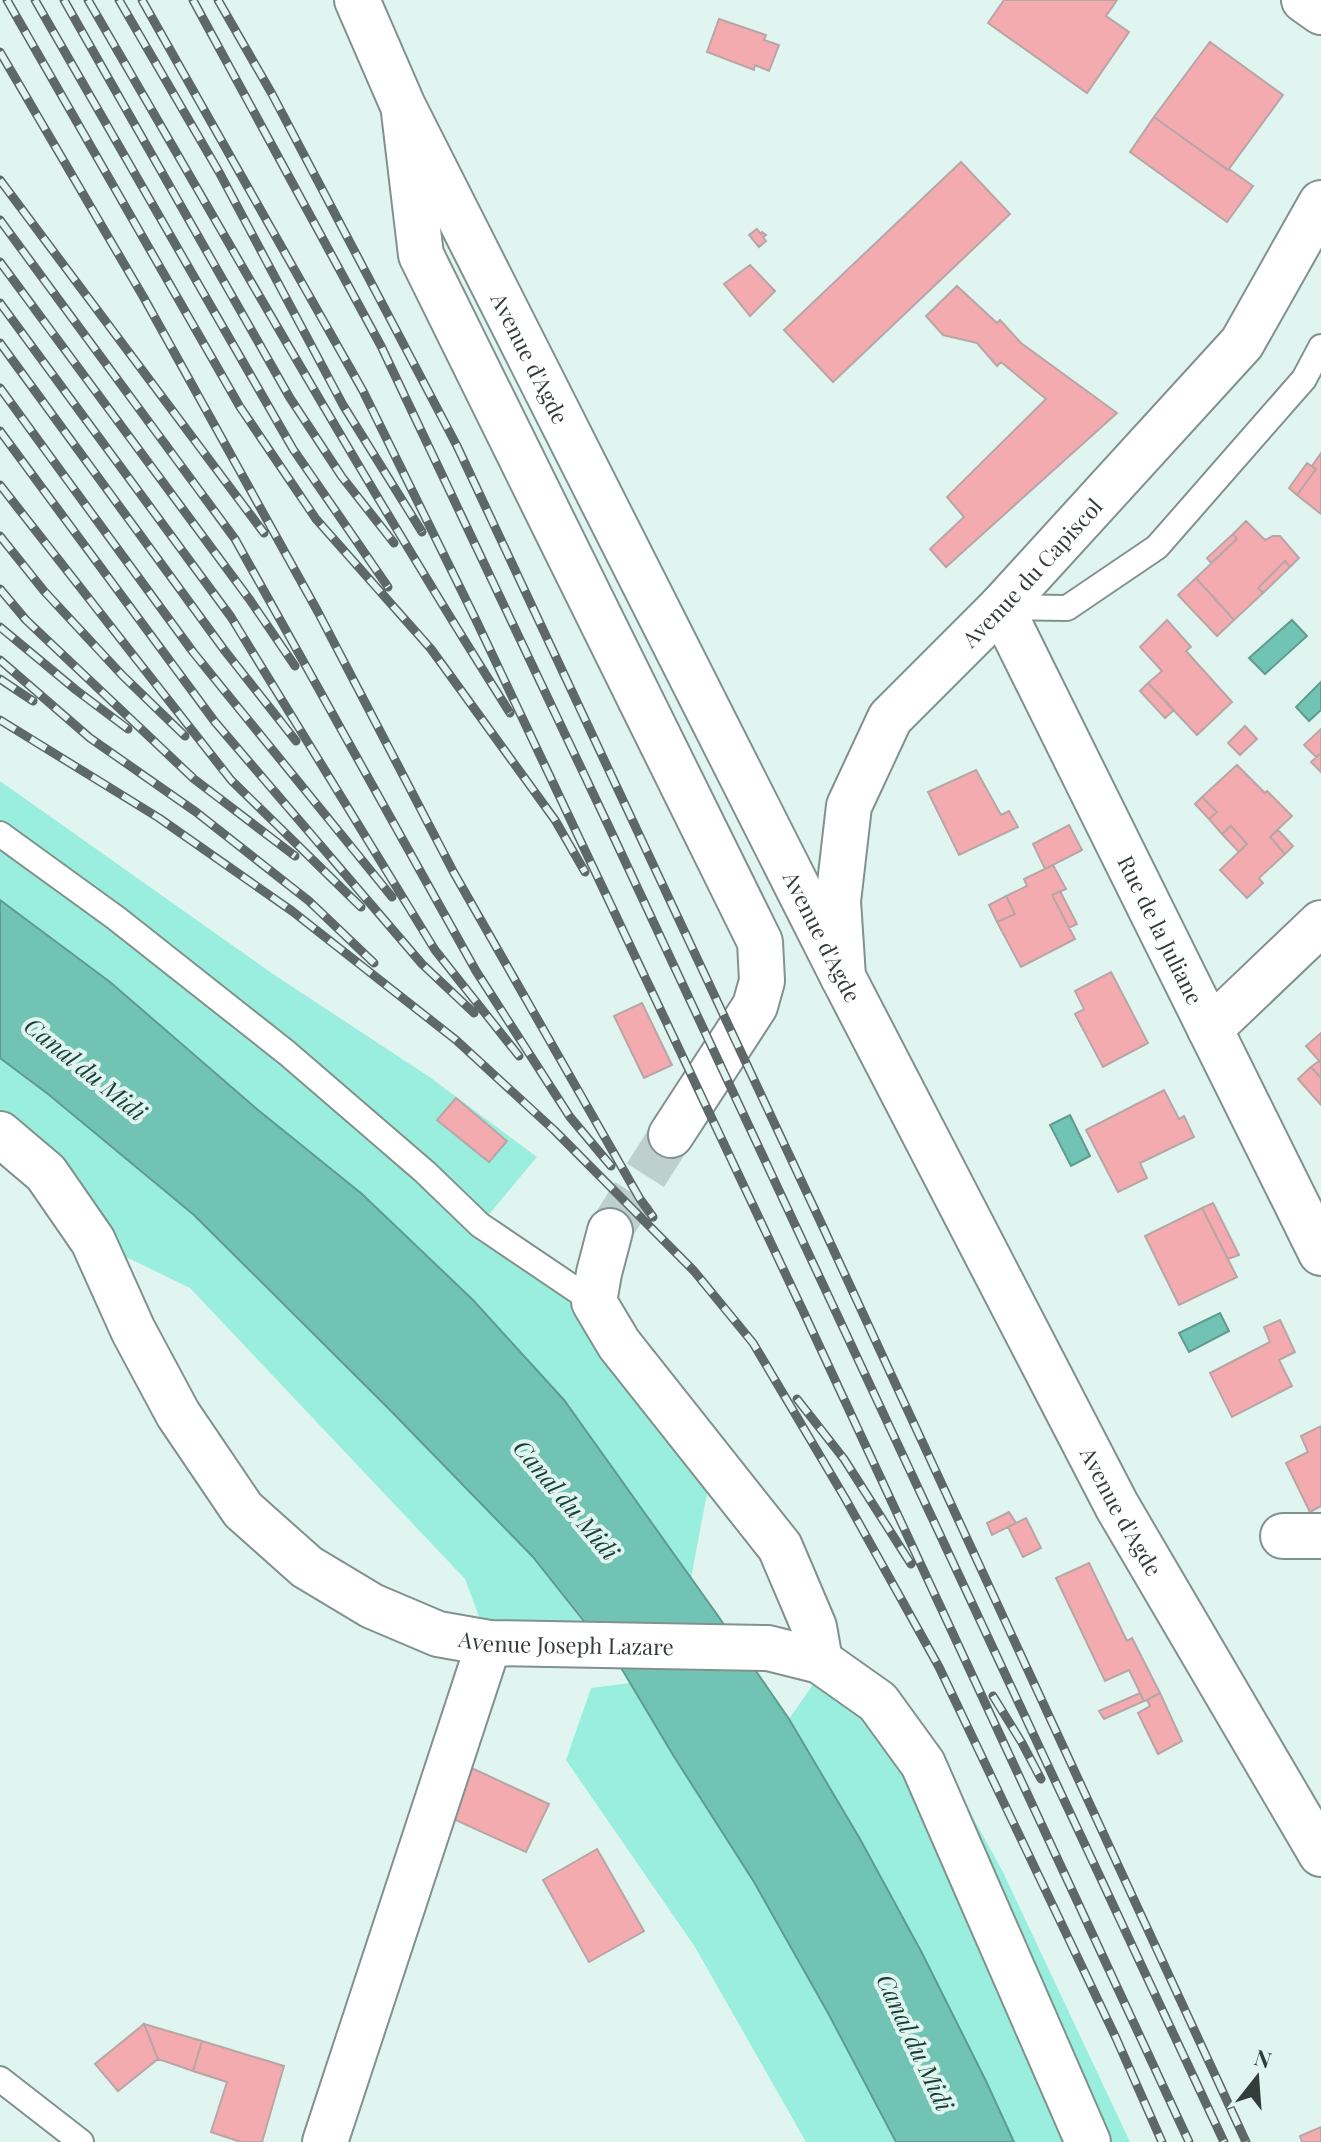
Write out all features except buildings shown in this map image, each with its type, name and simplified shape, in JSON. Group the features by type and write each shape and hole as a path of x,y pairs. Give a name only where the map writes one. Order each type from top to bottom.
{"street":[{"name":"Avenue d'Agde","path":"357,0 403,106 843,977 1117,1506 1321,1854"},
{"path":"1304,0 1321,12"},
{"path":"403,106 421,255 760,942 762,981 755,1006 671,1135"},
{"name":"Avenue du Capiscol","path":"843,977 838,901 849,806 890,718 1001,607 1242,343 1321,203"},
{"name":"Rue de la Juliane","path":"1001,607 1321,1253"},
{"path":"1210,1029 1321,923"},
{"name":"Avenue Joseph Lazare","path":"0,1134 46,1173 93,1241 133,1330 178,1414 243,1510 307,1567 372,1606 438,1634 489,1643 768,1648 820,1661 878,1702 923,1764 1088,2142"},
{"path":"610,1231 594,1302 619,1344 780,1547 814,1627 820,1661"},
{"path":"325,2142 489,1643"}],"lane":[{"path":"1001,607 1067,608 1157,547 1304,379 1321,347"},
{"path":"0,834 116,918 287,1053 425,1172 480,1225 594,1302"},
{"path":"0,2079 81,2142"}],"shaded area":[{"path":"0,781 273,974 431,1078 537,1157 480,1225 594,1302 713,1462 691,1578 564,1400 473,1300 362,1194 258,1110 110,982 0,900"},
{"path":"0,1058 194,1215 533,1557 583,1623 539,1643 489,1643 465,1579 190,1288 93,1241 0,1155"},
{"path":"630,1683 772,1912 896,2142 806,2142 695,1947 566,1760 591,1688"},
{"path":"814,1683 923,1727 1003,1872 1130,2142 1014,2142 908,1928 789,1719"}],"water":[{"path":"1292,620 1307,636 1265,674 1249,658"},
{"path":"1321,682 1321,710 1309,721 1296,707"},
{"name":"Canal du Midi","path":"0,900 110,982 258,1110 362,1194 473,1300 564,1400 789,1719 860,1839 922,1953 1014,2142 896,2142 754,1882 623,1671 533,1557 194,1215 0,1058"},
{"path":"1070,1115 1090,1156 1071,1166 1050,1125"},
{"path":"1220,1313 1229,1331 1189,1352 1179,1333"}],"tunnel":[{"path":"610,1231 671,1135"}],"railway":[{"path":"7,0 240,407 316,519 431,649 555,820 585,872"},
{"path":"35,0 293,449 388,587"},
{"path":"64,0 290,398 342,477 394,543"},
{"path":"88,0 348,448 510,713"},
{"path":"119,0 219,172 343,405 422,532"},
{"path":"142,0 363,391 475,618 804,1313 1189,2142"},
{"path":"193,0 381,346 1224,2142"},
{"path":"218,0 272,94 457,446 1246,2142"},
{"path":"0,52 144,298 318,612 454,873 653,1217"},
{"path":"0,180 264,533"},
{"path":"0,220 235,539 476,971 570,1117 611,1166"},
{"path":"0,262 250,600 295,666"},
{"path":"0,303 231,617 435,950 519,1056"},
{"path":"0,343 225,651 296,741"},
{"path":"0,388 193,652 392,897"},
{"path":"0,431 215,722 422,964 474,1013"},
{"path":"0,485 231,780 361,907"},
{"path":"0,536 44,591 122,675 185,736"},
{"path":"0,589 26,620 194,779 295,856"},
{"path":"0,627 128,729"},
{"path":"0,660 90,738 196,812 309,901 374,963"},
{"path":"0,679 33,701"},
{"path":"0,720 159,818 292,911 456,1040 554,1130 694,1271 753,1343 845,1498 939,1667 1116,2038 1162,2142"},
{"path":"797,1399 844,1459 911,1564"},
{"path":"993,1696 1041,1779"}]}
